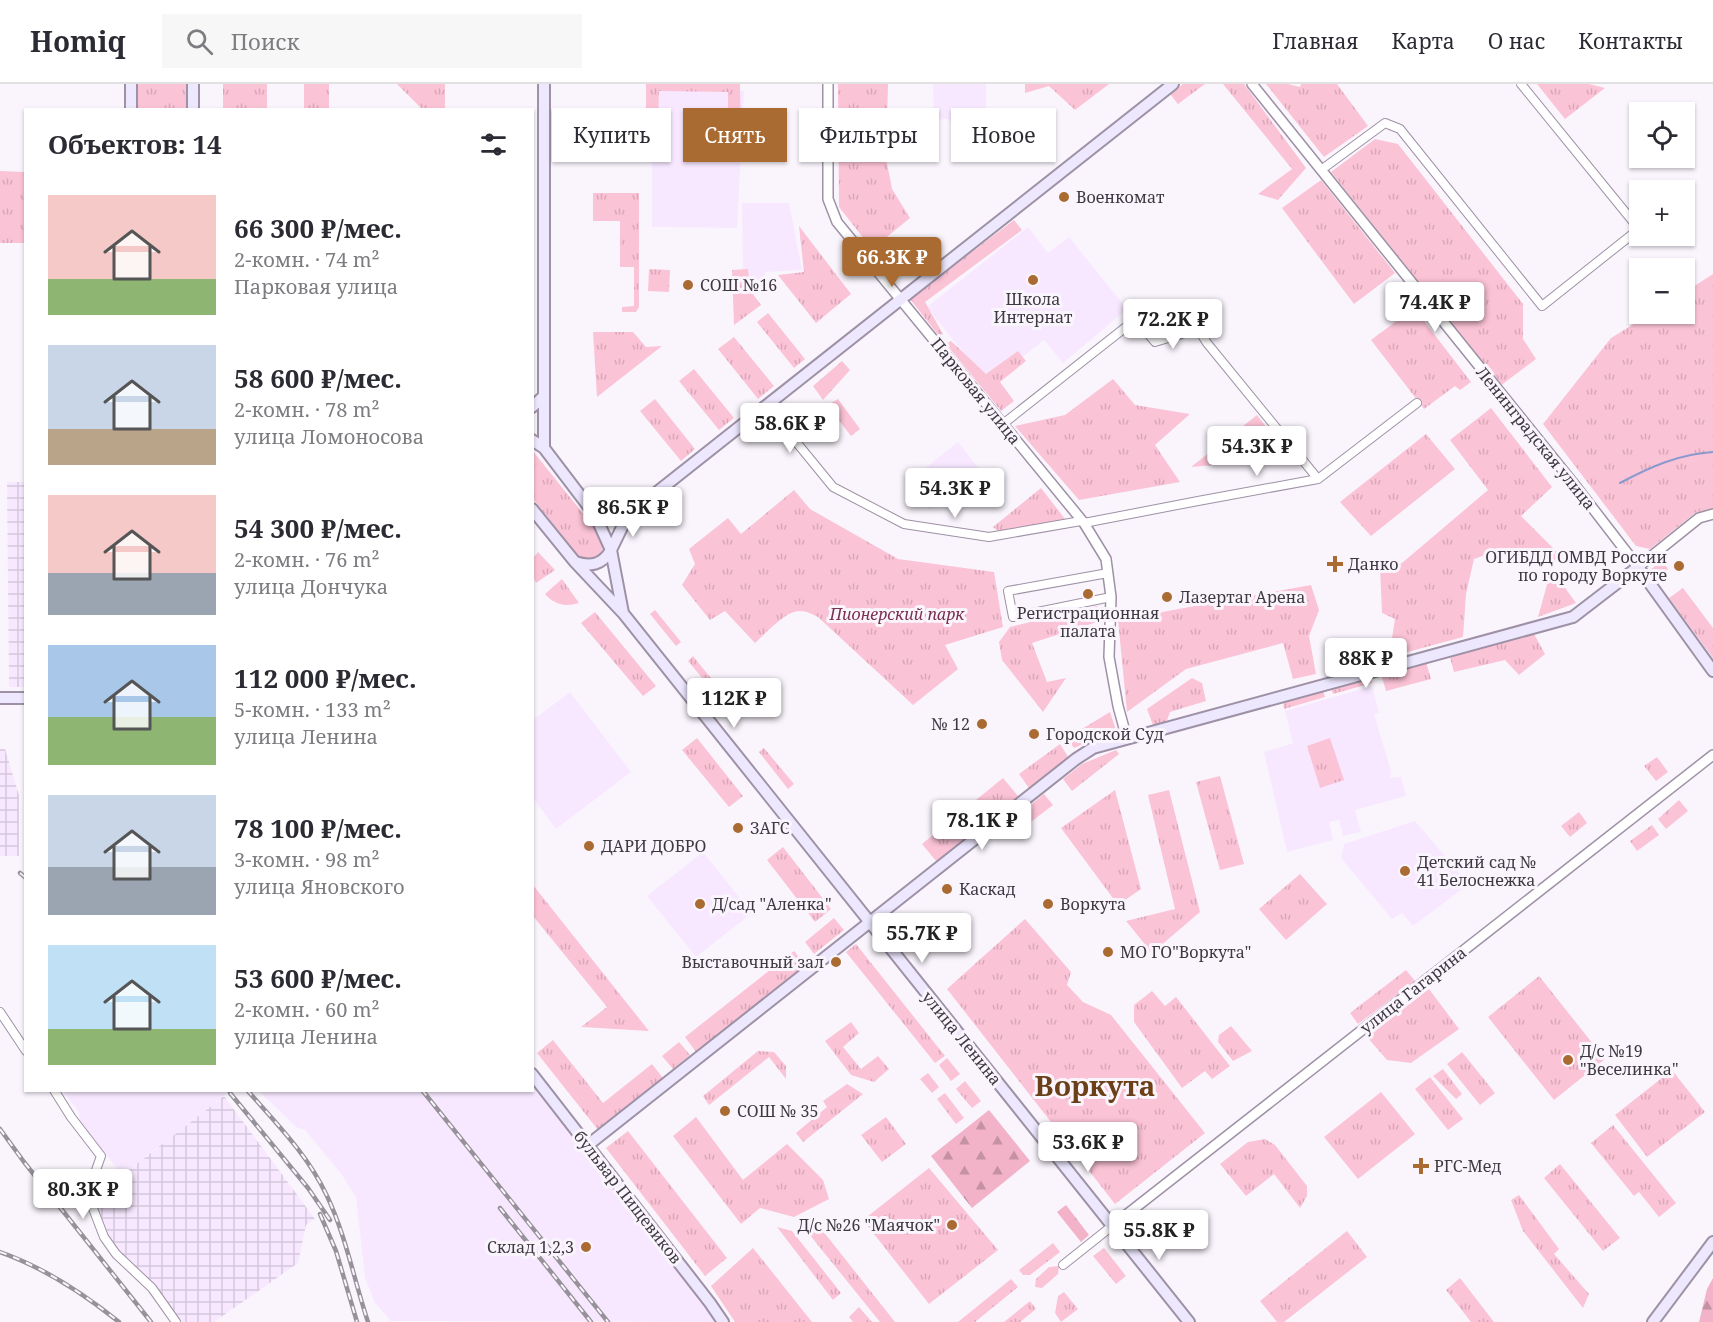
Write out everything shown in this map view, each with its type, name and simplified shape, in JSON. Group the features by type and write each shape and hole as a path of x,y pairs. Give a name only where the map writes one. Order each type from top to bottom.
{"main road":[{"path":"131,84 131,108"},
{"path":"193,84 194,108"},
{"path":"543,448 544,84"},
{"path":"595,515 610,518 628,514 1173,84"},
{"path":"534,405 544,396"},
{"name":"улица Ленина","path":"534,441 543,448 595,515 611,550 623,613"},
{"name":"улица Ленина","path":"534,511 575,562 623,613 1189,1322"},
{"path":"575,562 588,566 599,563 607,557 628,514"},
{"path":"588,1145 1076,759 1093,748 1574,617 1638,567 1713,671"},
{"path":"0,698 24,698"},
{"name":"бульвар Пищевиков","path":"534,1077 704,1294 723,1322"},
{"path":"1653,1322 1713,1242"}],"street":[{"name":"Парковая улица","path":"828,84 828,199 837,222 1083,522 1106,559 1112,597 1108,657 1127,739"},
{"name":"Ленинградская улица","path":"1252,84 1574,484 1638,567"},
{"path":"1521,84 1629,217"},
{"path":"1321,170 1385,123 1400,129 1542,306 1629,237"},
{"path":"1003,424 1136,319 1155,342 1198,329 1318,480"},
{"path":"766,405 833,487 904,524 989,537 1318,480 1417,403"},
{"path":"1638,567 1699,518 1713,514"},
{"path":"1108,573 1008,591 1013,617 1112,597"},
{"name":"улица Гагарина","path":"1113,1226 1713,754"},
{"path":"0,1012 24,1048"},
{"path":"55,1092 101,1156 91,1184 89,1198 104,1237 116,1254 152,1288 176,1322"},
{"path":"1063,1265 1113,1226"}],"shaded area":[{"path":"933,84 986,84 986,108 951,108 951,122 948,119 939,120 939,108 934,108"},
{"path":"652,91 744,91 743,108 683,108 683,162 740,162 737,228 652,227 652,162 671,162 671,108 652,108"},
{"path":"742,203 789,203 802,270 765,272 764,278 743,283"},
{"name":"Школа Интернат","path":"1028,227 1048,253 1069,237 1127,309 1063,363 1044,340 988,384 927,307"},
{"path":"958,442 981,471 930,509 907,483"},
{"path":"7,482 24,482 24,687 9,687"},
{"path":"1372,686 1379,713 1374,714 1391,771 1390,778 1401,777 1406,796 1355,810 1361,832 1343,836 1339,820 1329,822 1333,840 1287,852 1264,752 1293,743 1285,711"},
{"path":"570,692 631,772 556,829 534,799 534,719"},
{"path":"0,749 5,749 19,795 19,856 0,856"},
{"name":"Детский сад № 41 Белоснежка","path":"1415,821 1469,884 1413,926 1402,913 1392,919 1341,858 1344,844"},
{"name":"Д/сад \"Аленка\"","path":"703,852 752,913 696,957 647,896"},
{"path":"64,1092 229,1092 122,1175 80,1121 79,1112"},
{"path":"260,1092 538,1092 716,1322 391,1321 375,1303 365,1278 356,1197 342,1175 305,1130 296,1127"},
{"path":"224,1096 315,1219 306,1225 298,1263 214,1322 170,1322 109,1236 94,1197"}],"green space":[{"path":"135,84 191,84 191,108 135,108"},
{"path":"223,84 267,84 267,108 223,108"},
{"path":"304,84 329,84 329,108 304,108"},
{"path":"397,84 445,84 445,108 421,108"},
{"path":"646,84 740,84 740,108 728,108 728,92 659,91 658,108 646,108"},
{"path":"838,84 888,84 887,108 838,108"},
{"path":"1025,84 1109,84 1075,110 1049,86 1025,93"},
{"path":"1183,84 1205,84 1178,104 1170,94"},
{"path":"1223,84 1244,84 1306,168 1278,200 1258,194 1292,169"},
{"path":"1266,84 1288,84 1300,87 1301,84 1337,84 1368,126 1324,157"},
{"path":"1537,84 1589,84 1605,88 1565,119"},
{"path":"1375,139 1398,144 1523,304 1523,339 1536,359 1500,386 1331,172"},
{"path":"839,162 887,162 892,189 910,218 872,249 839,207"},
{"path":"0,171 24,172 24,243 0,243"},
{"path":"1321,180 1395,273 1354,304 1282,208"},
{"path":"593,193 639,193 639,307 636,312 622,312 622,307 634,306 634,267 620,267 620,221 593,221"},
{"path":"1014,220 1022,230 925,302 943,334 939,336 910,299"},
{"path":"799,226 851,294 816,323 778,275 804,272"},
{"path":"649,269 670,270 669,292 648,291"},
{"path":"748,269 750,290 761,305 734,325 732,270"},
{"path":"1713,274 1713,508 1695,513 1650,549 1636,546 1543,424 1611,338 1634,324 1695,324 1695,286"},
{"path":"1414,308 1471,382 1460,390 1455,386 1424,409 1371,340"},
{"path":"768,313 805,359 794,368 757,322"},
{"path":"593,332 633,332 646,347 662,346 597,397"},
{"path":"734,337 774,386 758,399 718,349"},
{"path":"951,341 986,374 1018,351 1026,361 1000,382 1014,401 1001,411 946,344"},
{"path":"842,361 850,370 823,400 813,386"},
{"path":"694,369 734,418 719,430 679,381"},
{"path":"1113,379 1135,405 1190,414 1155,445 1180,482 1079,500 1015,426 1065,415"},
{"path":"655,399 695,449 681,461 640,411"},
{"path":"838,399 860,429 851,436 827,405"},
{"path":"1491,408 1552,487 1521,516 1566,561 1547,560 1505,548 1474,559 1466,594 1463,637 1389,657 1395,619 1382,613 1380,568 1402,563 1488,490 1450,440"},
{"path":"1257,415 1276,440 1250,462 1191,467"},
{"path":"1426,434 1455,469 1371,536 1340,502"},
{"path":"534,452 602,537 603,549 599,555 589,561 578,556 534,500"},
{"path":"1041,488 1065,519 999,532 993,527"},
{"name":"Пионерский парк","path":"794,490 810,509 898,559 994,572 1003,627 945,645 958,669 913,705 818,617 809,613 800,611 789,614 755,643 725,611 710,620 682,585 695,564 689,549 728,518 741,534"},
{"path":"538,552 555,570 536,583 534,578 534,557"},
{"path":"1662,561 1668,569 1654,580 1647,572"},
{"path":"562,579 579,603 560,604 545,594"},
{"path":"1548,581 1563,585 1576,603 1538,617"},
{"path":"1311,585 1319,610 1309,636 1316,674 1293,679 1283,643 1186,669 1127,712 1118,620"},
{"path":"1683,588 1713,628 1713,658 1669,598"},
{"path":"1097,606 1100,621 1032,643 1047,682 1066,678 1043,712 1002,660 999,642 1010,627"},
{"path":"655,610 681,642 676,646 650,614"},
{"path":"595,612 656,686 643,696 581,623"},
{"path":"1533,632 1545,654 1519,675 1505,660 1454,672 1449,654"},
{"path":"693,656 723,693 718,697 688,661"},
{"path":"1426,662 1431,679 1386,691 1381,674"},
{"path":"1371,677 1372,683 1333,694 1331,689"},
{"path":"1192,678 1202,683 1206,701 1170,712 1166,723 1153,725 1147,709"},
{"path":"1323,690 1325,697 1284,709 1283,702"},
{"path":"1110,712 1116,730 1074,748 1067,738"},
{"path":"697,738 743,796 729,807 682,750"},
{"path":"1330,738 1344,780 1320,788 1307,746"},
{"path":"1060,744 1069,758 1029,788 1019,774"},
{"path":"764,748 794,784 788,789 759,752"},
{"path":"1116,750 1119,754 1072,791 1063,779 1082,764"},
{"path":"1657,757 1668,772 1656,781 1644,766"},
{"path":"1220,776 1244,864 1220,870 1196,782"},
{"path":"1003,778 1018,796 937,862 922,844"},
{"path":"1115,790 1141,889 1118,905 1061,828"},
{"path":"1169,790 1200,912 1152,953 1126,921 1175,909 1148,795"},
{"path":"1044,794 1053,805 1019,831 1011,821"},
{"path":"1679,800 1688,811 1666,829 1658,819"},
{"path":"1579,812 1587,823 1570,837 1561,826"},
{"path":"1652,825 1659,835 1637,851 1630,841"},
{"path":"783,847 831,909 815,922 767,860"},
{"path":"1300,874 1327,904 1286,940 1259,909"},
{"path":"534,886 649,1031 581,1027 607,1007 534,917"},
{"path":"834,918 844,930 814,954 805,942"},
{"path":"1025,919 1071,972 1067,985 1083,1002 1111,1015 1205,1133 1115,1204 947,989"},
{"path":"856,944 945,1056 935,1063 846,952"},
{"path":"794,951 807,967 696,1052 685,1037"},
{"path":"1406,970 1415,981 1358,1024 1350,1013"},
{"path":"1539,976 1605,1059 1554,1100 1488,1017"},
{"path":"1429,989 1459,1029 1411,1063 1387,1060 1367,1037"},
{"path":"1152,991 1165,1006 1176,997 1230,1066 1212,1079 1205,1071 1182,1088 1134,1022 1134,1005"},
{"path":"851,1022 859,1033 843,1047 861,1069 878,1056 889,1069 874,1082 851,1075 825,1041"},
{"path":"1231,1026 1252,1051 1233,1061 1218,1042 1219,1035"},
{"path":"553,1040 603,1103 652,1064 663,1078 598,1130 537,1053"},
{"path":"679,1042 690,1055 673,1069 662,1056"},
{"path":"758,1051 774,1052 786,1066 786,1079 769,1057 709,1105 703,1096"},
{"path":"1462,1052 1495,1093 1480,1105 1447,1064"},
{"path":"947,1058 960,1074 951,1081 939,1065"},
{"path":"1443,1069 1462,1094 1456,1099 1433,1076"},
{"path":"1672,1070 1705,1112 1647,1157 1615,1115"},
{"path":"928,1073 939,1087 932,1093 920,1079"},
{"path":"1430,1077 1463,1119 1448,1130 1415,1089"},
{"path":"965,1081 981,1101 972,1108 956,1089"},
{"path":"847,1084 863,1094 803,1142 796,1133 827,1107 823,1101"},
{"path":"1381,1092 1415,1134 1358,1179 1324,1137"},
{"path":"945,1093 964,1118 956,1124 937,1099"},
{"path":"989,1110 1030,1161 972,1208 931,1156"},
{"path":"696,1117 743,1180 787,1144 823,1180 829,1199 794,1217 760,1208 741,1224 673,1136"},
{"path":"886,1117 906,1144 882,1162 861,1135"},
{"path":"1613,1125 1676,1203 1659,1217 1639,1192 1634,1196 1591,1143"},
{"path":"628,1131 727,1258 705,1276 606,1148"},
{"path":"1265,1139 1275,1145 1307,1186 1307,1196 1300,1208 1274,1174 1246,1196 1220,1164 1248,1142"},
{"path":"1560,1164 1620,1238 1603,1251 1544,1178"},
{"path":"929,1168 998,1250 929,1304 863,1220"},
{"path":"1519,1195 1559,1249 1554,1254 1589,1294 1583,1308 1523,1231 1511,1200"},
{"path":"1066,1205 1089,1235 1081,1242 1057,1212"},
{"path":"815,1221 895,1322 880,1322 805,1229"},
{"path":"777,1227 792,1231 841,1293 833,1300"},
{"path":"1347,1231 1367,1257 1284,1322 1277,1322 1260,1301"},
{"path":"1053,1243 1060,1252 1030,1275 1023,1275 1019,1270"},
{"path":"753,1248 812,1322 735,1322 711,1286"},
{"path":"1104,1248 1126,1276 1116,1284 1093,1256"},
{"path":"1059,1266 1058,1274 1042,1288 1035,1287 1036,1279 1049,1267"},
{"path":"1460,1278 1494,1322 1471,1322 1446,1290"},
{"path":"1713,1278 1713,1322 1699,1322 1707,1289"},
{"path":"1011,1279 1018,1287 975,1322 958,1322"},
{"path":"1064,1292 1078,1309 1061,1322 1055,1313 1058,1296"},
{"path":"1030,1301 1036,1309 1020,1322 1004,1322"},
{"path":"859,1307 872,1322 853,1322 849,1317"}],"waterway":[{"path":"1620,483 1665,462 1688,455 1713,452"}],"railway":[{"path":"20,873 24,876"},
{"path":"249,1092 291,1140 311,1167 327,1196 345,1242 368,1322"},
{"path":"424,1092 608,1322"},
{"path":"230,1093 308,1188 330,1220"},
{"path":"0,1129 151,1322"},
{"path":"500,1208 591,1322"},
{"path":"320,1214 336,1251 357,1322"},
{"path":"0,1252 32,1265 62,1282 119,1322"}],"place":[{"name":"Военкомат","path":"1064,197"},
{"name":"Школа Интернат","path":"1033,280"},
{"name":"СОШ №16","path":"688,285"},
{"name":"Данко","path":"1335,564"},
{"name":"ОГИБДД ОМВД России по городу Воркуте","path":"1679,566"},
{"name":"Регистрационная палата","path":"1088,594"},
{"name":"Лазертаг Арена","path":"1167,597"},
{"name":"№ 12","path":"982,724"},
{"name":"Городской Суд","path":"1034,734"},
{"name":"ЗАГС","path":"738,828"},
{"name":"ДАРИ ДОБРО","path":"589,846"},
{"name":"Детский сад № 41 Белоснежка","path":"1405,871"},
{"name":"Каскад","path":"947,889"},
{"name":"Д/сад \"Аленка\"","path":"700,904"},
{"name":"Воркута","path":"1048,904"},
{"name":"МО ГО\"Воркута\"","path":"1108,952"},
{"name":"Выставочный зал","path":"836,962"},
{"name":"Д/с №19 \"Веселинка\"","path":"1568,1060"},
{"name":"СОШ № 35","path":"725,1111"},
{"name":"РГС-Мед","path":"1421,1166"},
{"name":"Д/с №26 \"Маячок\"","path":"952,1225"},
{"name":"Склад 1,2,3","path":"586,1247"}],"district":[{"name":"Воркута","path":"1095,1086"}]}
